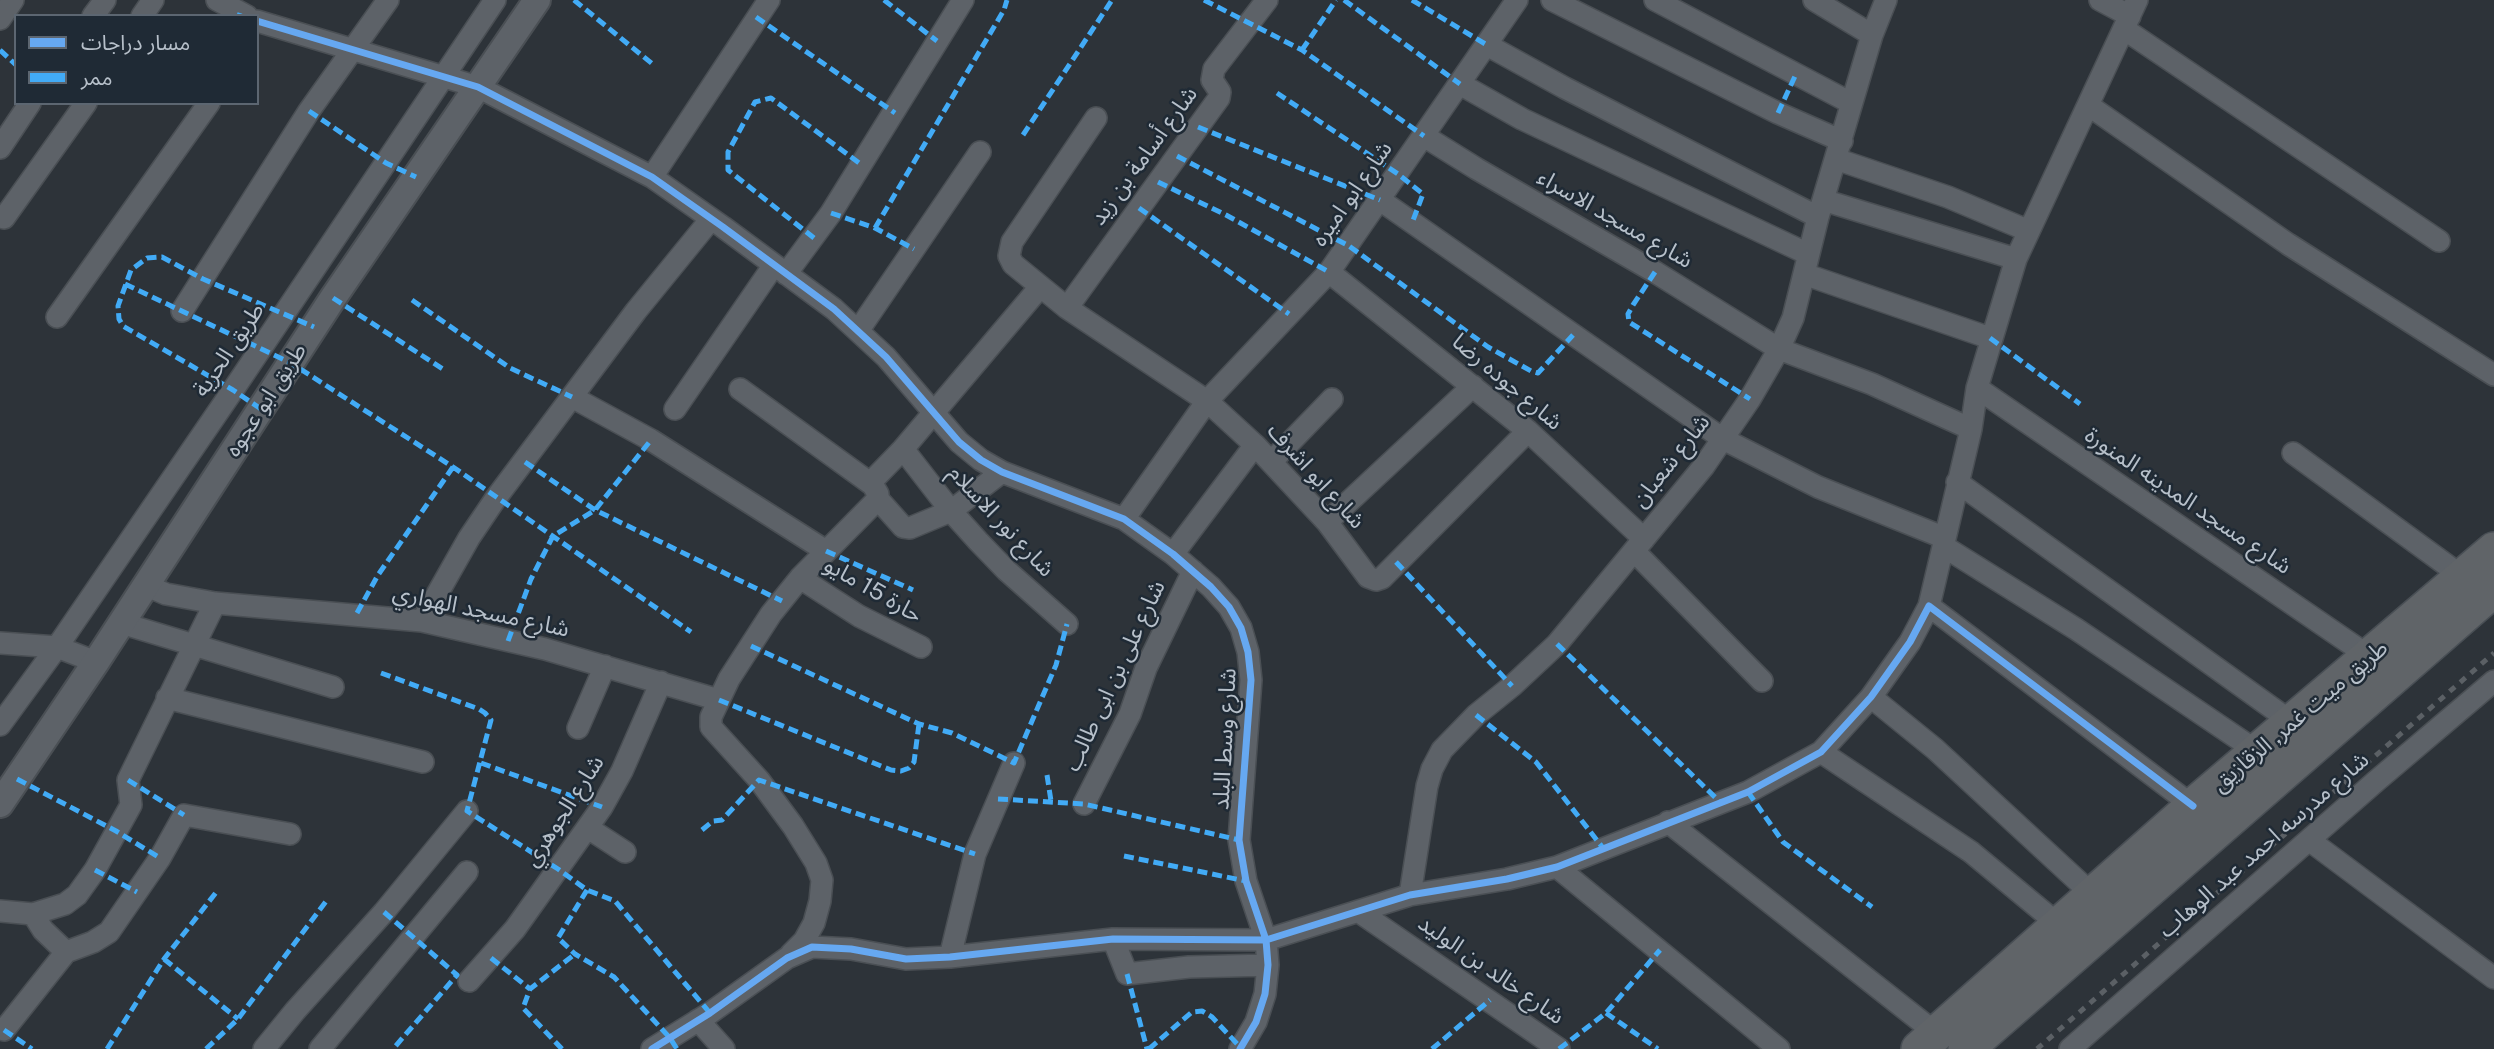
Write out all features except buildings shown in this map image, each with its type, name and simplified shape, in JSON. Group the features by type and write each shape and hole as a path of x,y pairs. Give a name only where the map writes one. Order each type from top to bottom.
{"highway":[{"name":"طريق ميت غمر, الزقازيق","path":"1941,1044 2478,583 2494,550"},
{"name":"طريق ميت غمر, الزقازيق","path":"1941,1044 2059,925 2193,806 2370,657 2478,583"}],"street":[{"path":"0,19 13,0"},
{"name":"شارع وسط البلد","path":"217,0 240,14"},
{"path":"182,312 309,111 388,0"},
{"name":"طريق الحرية","path":"0,725 57,647 233,390 495,0"},
{"name":"طريق ابو عجوه","path":"0,804 333,299 537,0"},
{"path":"652,177 769,0"},
{"path":"675,409 780,270 831,213 963,0"},
{"name":"شارع أسامة بن زيد","path":"1068,308 1219,99 1220,92 1212,76 1214,69 1267,0"},
{"name":"شارع ابو اميره","path":"1124,519 1207,401 1329,272 1517,0"},
{"path":"1552,0 1778,113 1839,150 2029,231"},
{"path":"1654,0 1851,103"},
{"path":"1814,0 1872,35"},
{"name":"شارع شعبان","path":"1410,895 1427,786 1442,750 1476,715 1558,644 1723,439 1779,349 1793,318 1851,103 1885,0"},
{"path":"2100,0 2130,15 2439,241"},
{"path":"652,1049 800,951 828,947 906,959 950,957 1113,939 1266,940 1410,895 1507,879 1557,867 1748,792 1821,752 1871,697 1910,642 1929,606 1971,429 1977,388 2016,259 2130,15"},
{"name":"شارع وسط البلد","path":"259,25 478,87 652,177 834,309 886,357 958,442 981,460 1002,472 1124,519 1173,554 1211,587 1229,607 1241,628 1248,652 1251,680 1239,840 1246,881 1266,940 1268,965 1265,994 1259,1013 1241,1049"},
{"path":"1487,45 1565,88 1821,209 2016,259"},
{"path":"1460,84 1522,119 1806,264 1990,338"},
{"path":"0,148 29,105"},
{"path":"4,218 85,105"},
{"path":"57,317 208,105"},
{"path":"2088,105 2288,244 2494,375"},
{"name":"شارع ابو اشرف","path":"1096,118 1012,242 1009,256 1013,264 1068,308 1207,401 1255,445 1327,522 1368,577 1382,578 1528,431"},
{"name":"شارع مسجد الاسراء","path":"1424,135 1779,349 1872,384 1971,429"},
{"path":"858,331 980,152"},
{"path":"1380,200 1723,439 1818,487 1944,542 2258,752"},
{"path":"422,621 469,538 636,311 711,219"},
{"name":"شارع جوده رضا","path":"1329,272 1528,431 1639,545 1762,681"},
{"path":"787,958 804,941 814,923 822,880 811,856 780,808 759,780 711,727 711,717 719,699 771,614 874,491 903,449 1040,287"},
{"path":"1327,522 1473,386"},
{"name":"شارع مسجد المدينه المنورة","path":"1977,388 2370,657"},
{"path":"740,389 874,491 907,529 951,511 1002,472"},
{"path":"572,397 651,440 825,551"},
{"path":"1271,462 1332,399"},
{"path":"1173,554 1255,445"},
{"name":"شارع نور الاسلام","path":"903,449 951,511 1006,570 1067,624"},
{"path":"2293,453 2478,583"},
{"path":"1957,482 2293,723"},
{"name":"شارع على بن ابى طالب","path":"1084,804 1130,714 1146,668 1193,571"},
{"name":"حارة 15 مايو","path":"800,578 859,616 921,647"},
{"name":"شارع مسجد الهواري","path":"145,585 166,594 215,603 422,621 545,649 719,699"},
{"path":"0,911 33,914 65,904 77,895 95,870 131,805 128,780 215,603"},
{"path":"1929,606 2193,806"},
{"path":"121,623 333,687"},
{"path":"0,643 57,647 96,662"},
{"path":"578,728 605,666"},
{"name":"شارع الجوهري","path":"469,981 530,910 588,828 622,771 661,681"},
{"name":"شارع مدرسه احمد عبد الوهاب","path":"2070,1049 2494,681"},
{"path":"1871,697 1935,750 2093,895"},
{"path":"167,698 423,762"},
{"path":"1821,752 1970,852 2059,925"},
{"path":"950,957 975,854 1014,763"},
{"path":"264,1049 384,912 467,811"},
{"path":"4,1030 66,952 93,942 109,932 160,858 184,815 290,834"},
{"path":"1668,822 1941,1044"},
{"path":"588,828 625,852"},
{"path":"2309,840 2494,978"},
{"path":"1557,867 1779,1049"},
{"path":"320,1049 467,872"},
{"name":"شارع خالد بن الوليد","path":"1358,911 1559,1049"},
{"path":"33,914 43,930 66,952"},
{"path":"1113,939 1128,974 1202,966 1268,965"},
{"path":"698,1020 724,1049"}],"railway":[{"path":"2037,1049 2494,653"}],"marked path":[{"path":"574,0 655,66"},
{"path":"884,0 937,41"},
{"path":"875,228 1004,10 1007,0"},
{"path":"1023,135 1112,0"},
{"path":"1204,0 1302,50 1424,136"},
{"path":"1302,50 1336,0"},
{"path":"1344,0 1460,84"},
{"path":"1412,0 1487,45"},
{"path":"756,17 895,113"},
{"path":"0,50 14,63"},
{"path":"1778,113 1796,74"},
{"path":"1277,93 1398,174 1423,194 1412,223"},
{"path":"814,238 728,170 728,152 755,102 771,98 862,165"},
{"path":"309,111 386,163 416,177"},
{"path":"1198,127 1380,200"},
{"path":"1177,156 1349,246 1488,347 1531,371 1538,373 1573,335"},
{"path":"1158,182 1226,215 1329,272"},
{"path":"1139,208 1289,314"},
{"path":"831,213 875,228 914,249"},
{"path":"261,409 123,326 119,319 118,306 131,270 147,258 162,257 203,279 314,327"},
{"path":"1655,272 1628,314 1629,322 1750,399"},
{"path":"125,284 291,363 453,467 691,632"},
{"path":"333,298 446,371"},
{"path":"412,300 510,368 572,397"},
{"path":"1990,338 2080,404"},
{"path":"508,641 531,579 553,536 595,510 651,440"},
{"path":"525,462 595,510 782,601"},
{"path":"357,613 378,575 453,467"},
{"path":"826,551 913,590"},
{"path":"1396,562 1512,686"},
{"path":"751,646 919,724 952,733 1014,763 1056,665 1067,624"},
{"path":"1557,644 1720,802"},
{"path":"381,673 485,713 491,720 467,811 587,890 615,901 710,1013"},
{"path":"719,700 891,770 901,771 914,762 919,724"},
{"path":"1476,715 1536,762 1603,848"},
{"path":"481,763 602,807"},
{"path":"1047,775 1051,801"},
{"path":"17,779 116,831 160,858"},
{"path":"128,780 184,815"},
{"path":"702,830 713,821 722,820 759,780 975,854"},
{"path":"1748,792 1783,842 1872,907"},
{"path":"998,799 1084,804 1239,840"},
{"path":"1124,856 1246,881"},
{"path":"95,870 137,892"},
{"path":"107,1049 164,959 218,890"},
{"path":"587,890 558,938 575,954 614,977 677,1049"},
{"path":"206,1049 238,1019 327,900"},
{"path":"384,912 457,975 393,1049"},
{"path":"1559,1049 1606,1013 1660,950"},
{"path":"562,1049 523,1008 530,989 575,954"},
{"path":"491,958 530,989"},
{"path":"164,959 238,1019"},
{"path":"1127,974 1147,1049"},
{"path":"1432,1049 1490,1000"},
{"path":"1149,1049 1192,1012 1202,1011 1212,1017 1241,1048"},
{"path":"1606,1013 1658,1049"},
{"path":"4,1030 32,1049"}],"cycle path":[{"path":"259,22 478,87 652,177 834,309 886,357 959,442 981,460 1002,472 1124,519 1173,554 1211,587 1229,607 1241,628 1248,652 1251,680 1239,840 1246,881 1266,940 1268,965 1265,994 1256,1022 1240,1049"},
{"path":"652,1049 710,1013 787,958 812,947 851,949 906,959 950,957 1113,939 1266,940 1410,895 1507,879 1557,867 1748,792 1821,752 1871,697 1910,642 1929,606 2193,806"}]}
